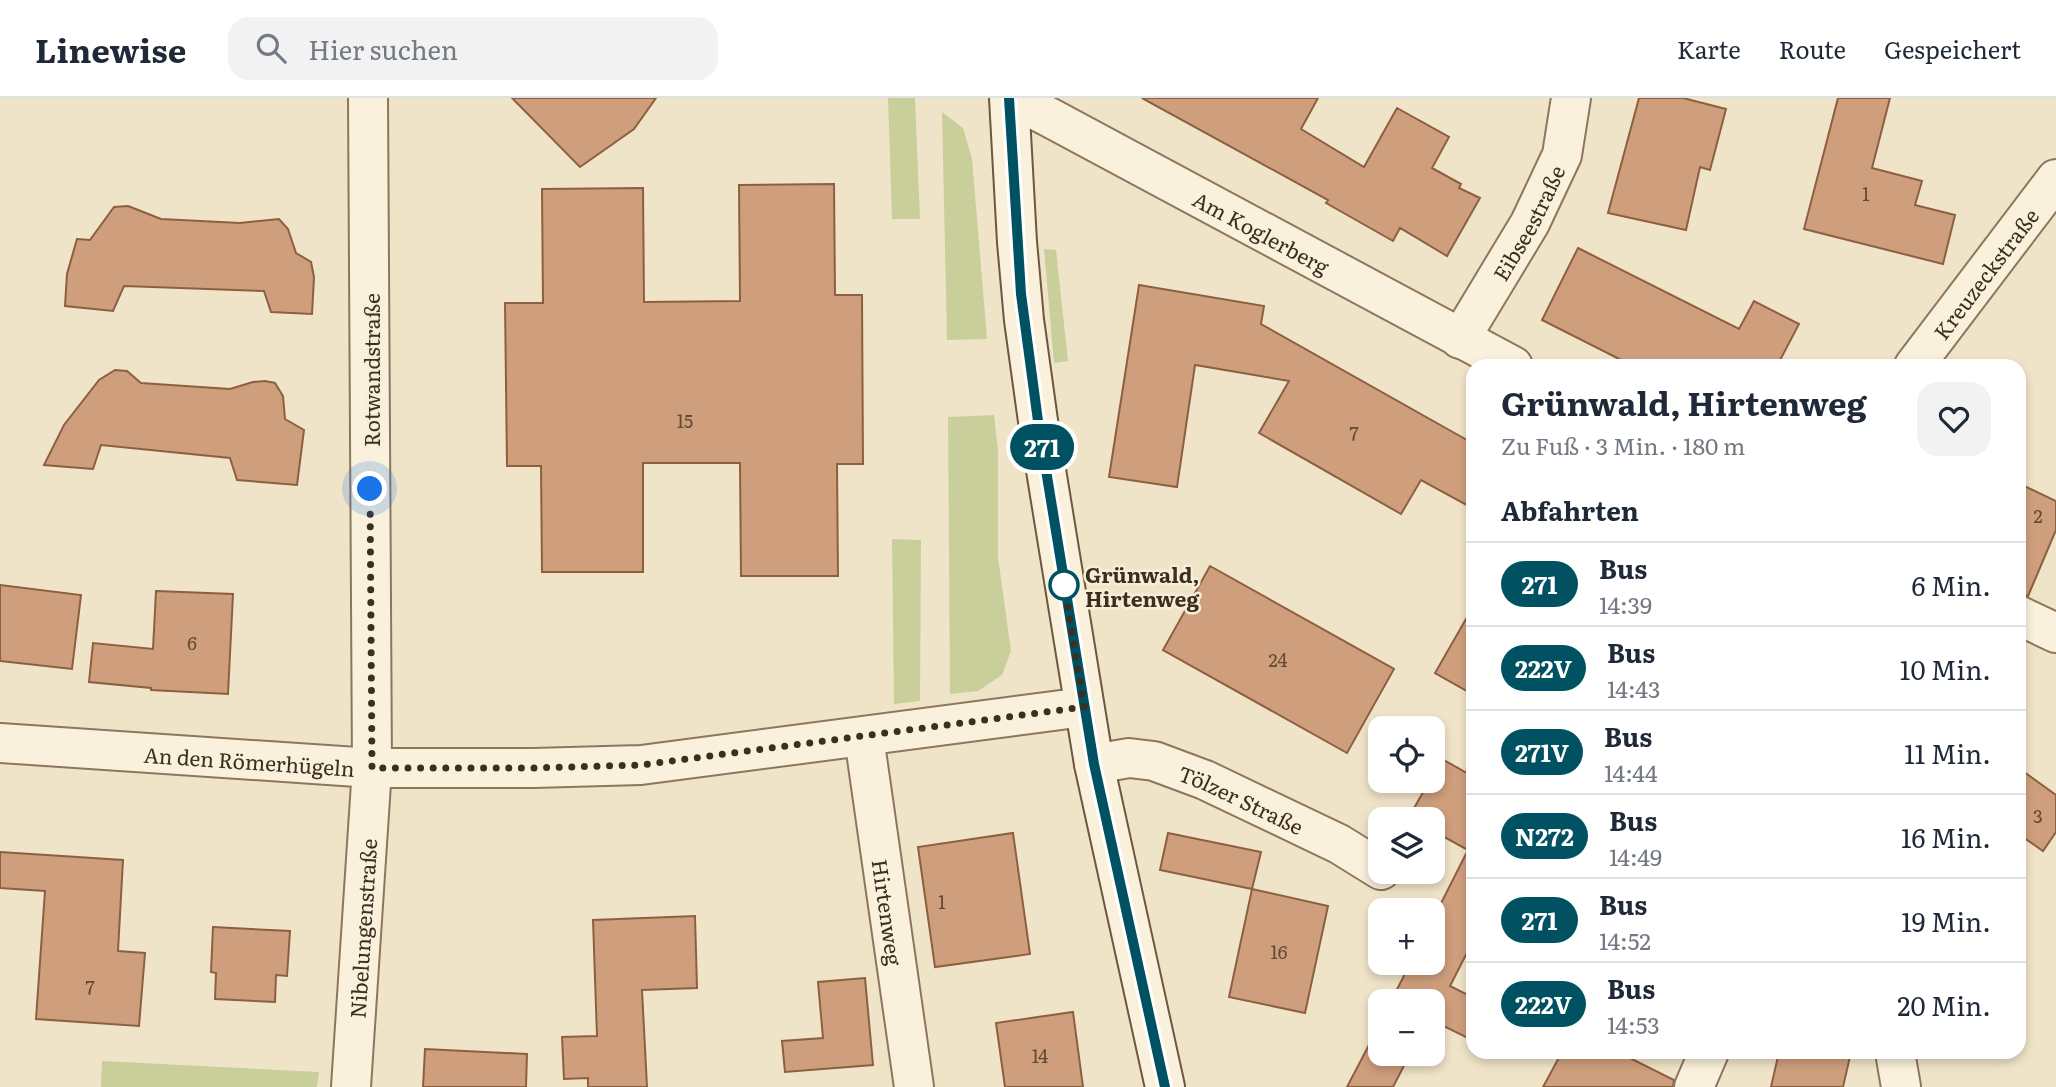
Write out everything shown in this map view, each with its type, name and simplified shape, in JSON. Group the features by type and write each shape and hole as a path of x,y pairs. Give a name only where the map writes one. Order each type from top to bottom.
{"street":[{"name":"Rotwandstraße","path":"368,98 372,768"},
{"name":"Am Koglerberg","path":"1009,98 1057,121 1499,359"},
{"path":"1009,98 1024,320 1038,421 1094,764 1165,1087"},
{"name":"Eibseestraße","path":"1460,339 1530,223 1562,155 1571,98"},
{"name":"Kreuzeckstraße","path":"1919,359 2056,178"},
{"path":"2026,619 2056,633"},
{"name":"An den Römerhügeln","path":"0,743 372,768 641,765 1084,707"},
{"name":"Hirtenweg","path":"864,737 914,1087"},
{"name":"Tölzer Straße","path":"1094,764 1129,758 1154,761 1205,780 1327,838 1368,863"},
{"name":"Nibelungenstraße","path":"351,1087 372,768"},
{"path":"1694,1087 1706,1059"},
{"path":"1896,1059 1901,1087"}],"green space":[{"path":"888,98 915,98 920,219 892,219"},
{"path":"942,112 963,128 972,159 987,339 947,340"},
{"path":"1044,249 1056,250 1068,361 1054,363"},
{"path":"994,415 998,451 998,557 1011,651 1002,675 978,691 950,694 948,417"},
{"path":"892,539 921,540 920,701 894,704"},
{"path":"102,1061 319,1072 317,1087 101,1087"}],"building":[{"path":"512,98 656,98 634,129 580,167"},
{"path":"1142,98 1318,98 1301,129 1364,167 1397,108 1449,137 1432,168 1461,184 1459,188 1480,198 1447,256 1400,228 1393,241 1326,203 1328,200"},
{"path":"1639,98 1683,98 1726,109 1710,170 1700,167 1686,230 1608,213"},
{"path":"1838,98 1890,98 1872,168 1922,181 1915,205 1955,215 1943,264 1804,229"},
{"path":"834,184 835,295 862,295 863,464 837,464 838,576 741,576 740,463 643,463 643,572 542,572 541,466 507,466 505,303 543,303 542,189 643,188 644,302 740,301 739,185"},
{"path":"128,206 161,219 240,223 279,219 288,229 296,253 311,262 314,277 312,314 271,312 264,291 124,286 113,311 65,306 67,274 77,239 90,240 114,207"},
{"path":"1578,248 1739,329 1754,301 1799,324 1781,359 1619,359 1542,320"},
{"path":"1139,285 1264,306 1261,324 1466,439 1466,505 1421,480 1401,514 1259,433 1289,381 1195,365 1177,487 1109,477"},
{"path":"115,370 127,371 141,383 230,389 253,382 275,383 283,396 285,419 304,430 297,485 237,480 230,458 101,445 93,469 44,465 64,425 99,380"},
{"path":"2026,487 2056,501 2056,530 2028,596"},
{"path":"1210,566 1394,669 1347,753 1163,650"},
{"path":"0,585 81,595 72,669 0,661"},
{"path":"156,591 233,594 228,694 151,690 89,682 93,643 153,649"},
{"path":"1466,619 1466,690 1435,673"},
{"path":"1445,761 1466,772 1466,849 1445,838 1445,807 1415,807 1423,793 1445,793"},
{"path":"2026,773 2056,795 2056,832 2043,851 2026,839"},
{"path":"1013,833 1030,954 935,967 918,847"},
{"path":"1168,833 1261,852 1252,889 1160,870"},
{"path":"0,852 123,860 118,951 145,953 139,1026 36,1019 45,891 0,888"},
{"path":"1466,854 1466,955 1450,986 1466,994 1466,1037 1445,1027 1445,989 1397,989 1404,975 1445,975 1444,898"},
{"path":"1252,889 1328,906 1305,1013 1229,997"},
{"path":"695,916 697,988 642,990 647,1087 588,1087 588,1078 564,1079 562,1037 597,1036 593,920"},
{"path":"213,927 290,931 287,976 276,975 275,1002 215,999 216,973 211,972"},
{"path":"865,978 873,1065 785,1072 782,1041 823,1038 818,982"},
{"path":"1073,1012 1083,1087 1005,1087 996,1023"},
{"path":"1368,1047 1368,1066 1404,1066 1393,1087 1347,1087"},
{"path":"425,1049 527,1054 526,1087 423,1087"},
{"path":"1558,1059 1632,1059 1674,1080 1673,1087 1543,1087"},
{"path":"1777,1059 1849,1059 1843,1087 1771,1087"}],"bus line":[{"name":"271","path":"1009,98 1021,294 1038,421 1094,764 1165,1087"}],"place":[{"name":"Grünwald, Hirtenweg","path":"1064,585"}],"route":[{"path":"370,489 372,768 641,765 1084,707 1064,585"}]}
